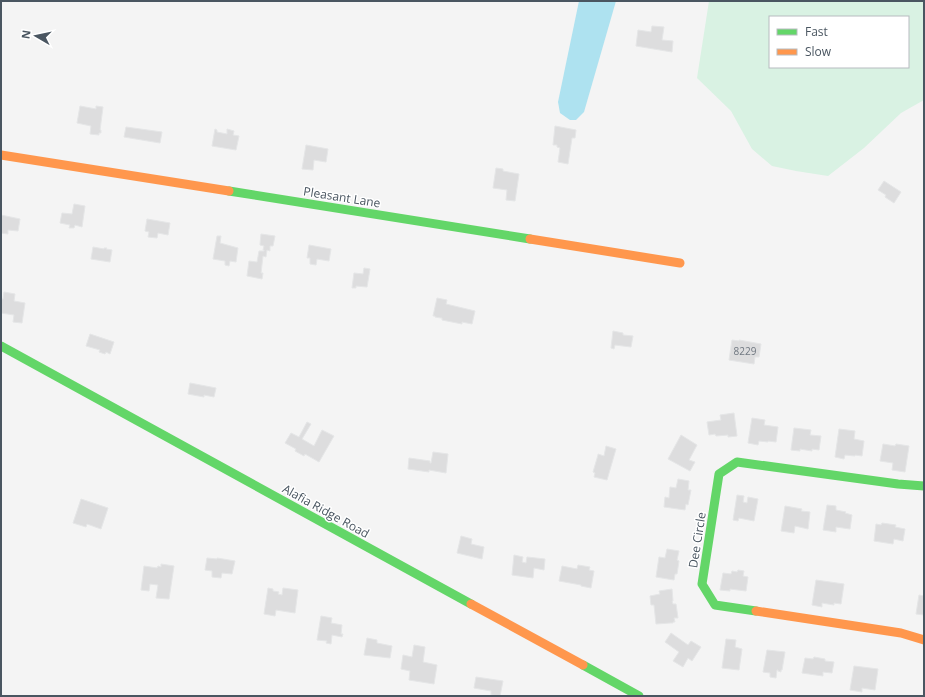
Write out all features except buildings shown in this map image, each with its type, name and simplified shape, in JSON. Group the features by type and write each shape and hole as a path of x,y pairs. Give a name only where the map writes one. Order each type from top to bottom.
{"street":[{"name":"Pleasant Lane","path":"1,155 680,263"},
{"name":"Alafia Ridge Road","path":"1,346 639,696"},
{"name":"Dee Circle","path":"924,486 898,484 737,462 719,474 702,584 715,605 901,633 924,640"}],"green space":[{"path":"709,1 924,1 924,100 901,113 864,148 828,176 772,166 752,149 731,111 697,78"}],"water":[{"path":"579,1 616,1 584,112 576,120 570,120 560,113 558,102"}],"traffic: fast":[{"path":"229,191 530,239"},
{"path":"1,346 471,604"},
{"path":"756,611 715,605 702,584 719,474 737,462 898,484 924,486"},
{"path":"583,665 639,696"}],"traffic: slow":[{"path":"1,155 229,191"},
{"path":"530,239 680,263"},
{"path":"471,604 583,665"},
{"path":"756,611 901,633 924,640"}]}
